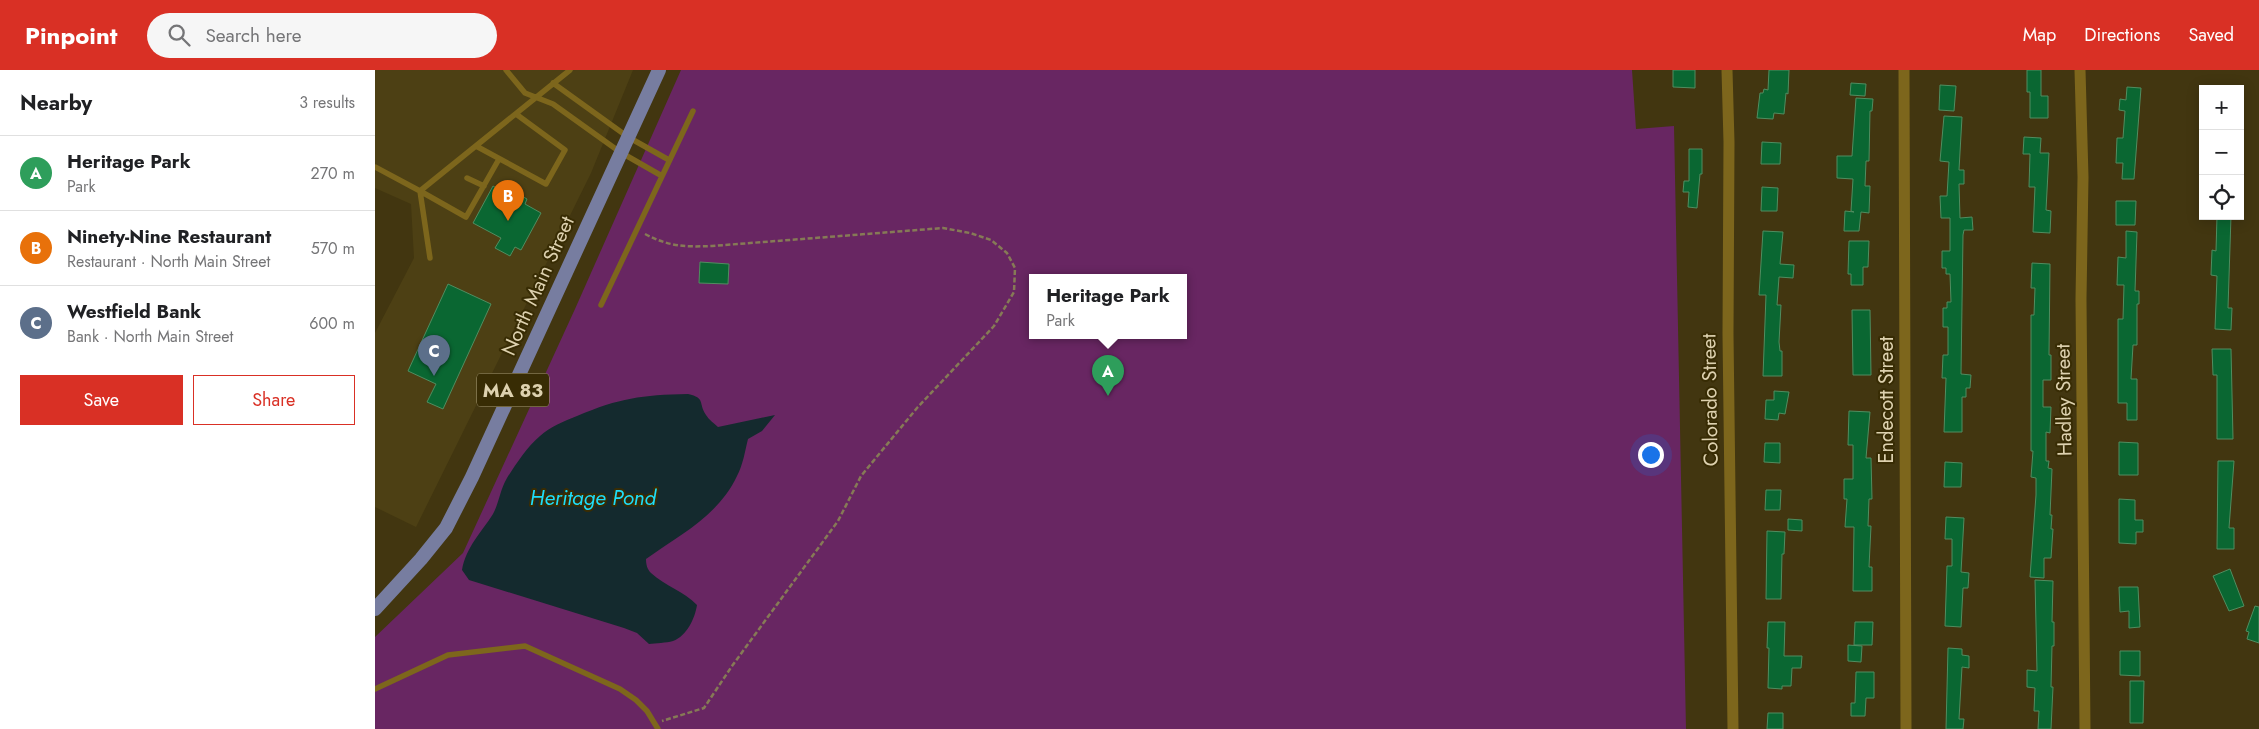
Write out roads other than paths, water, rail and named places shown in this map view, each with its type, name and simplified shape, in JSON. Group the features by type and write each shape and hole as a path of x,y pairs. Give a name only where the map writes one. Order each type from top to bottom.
{"main road":[{"name":"North Main Street","path":"375,609 421,559 450,519 481,460 659,70"}],"street":[{"name":"Colorado Street","path":"1727,70 1729,142 1727,334 1733,729"},
{"name":"Endecott Street","path":"1904,70 1906,729"},
{"name":"Hadley Street","path":"2080,70 2083,177 2081,309 2085,729"}],"lane":[{"path":"506,70 525,93 553,104 620,152 662,176"},
{"path":"420,191 570,70"},
{"path":"553,83 628,137 669,160"},
{"path":"601,305 693,111"},
{"path":"476,146 546,184 565,150 516,114"},
{"path":"375,167 466,217 499,159"},
{"path":"467,178 484,186"},
{"path":"420,191 430,258"},
{"path":"375,689 449,655 525,646 619,689 636,700 657,726"}],"water":[{"name":"Heritage Pond","path":"688,394 699,399 706,415 718,427 775,415 762,431 748,439 739,472 720,502 697,523 646,559 651,573 697,605 692,621 678,639 664,643 649,644 637,633 624,628 469,580 462,570 467,554 493,514 507,478 535,440 567,420 619,401 657,395"}],"place":[{"name":"Ninety-Nine Restaurant","path":"508,221"},
{"name":"Westfield Bank","path":"434,376"},
{"name":"Heritage Park","path":"1108,396"}]}
